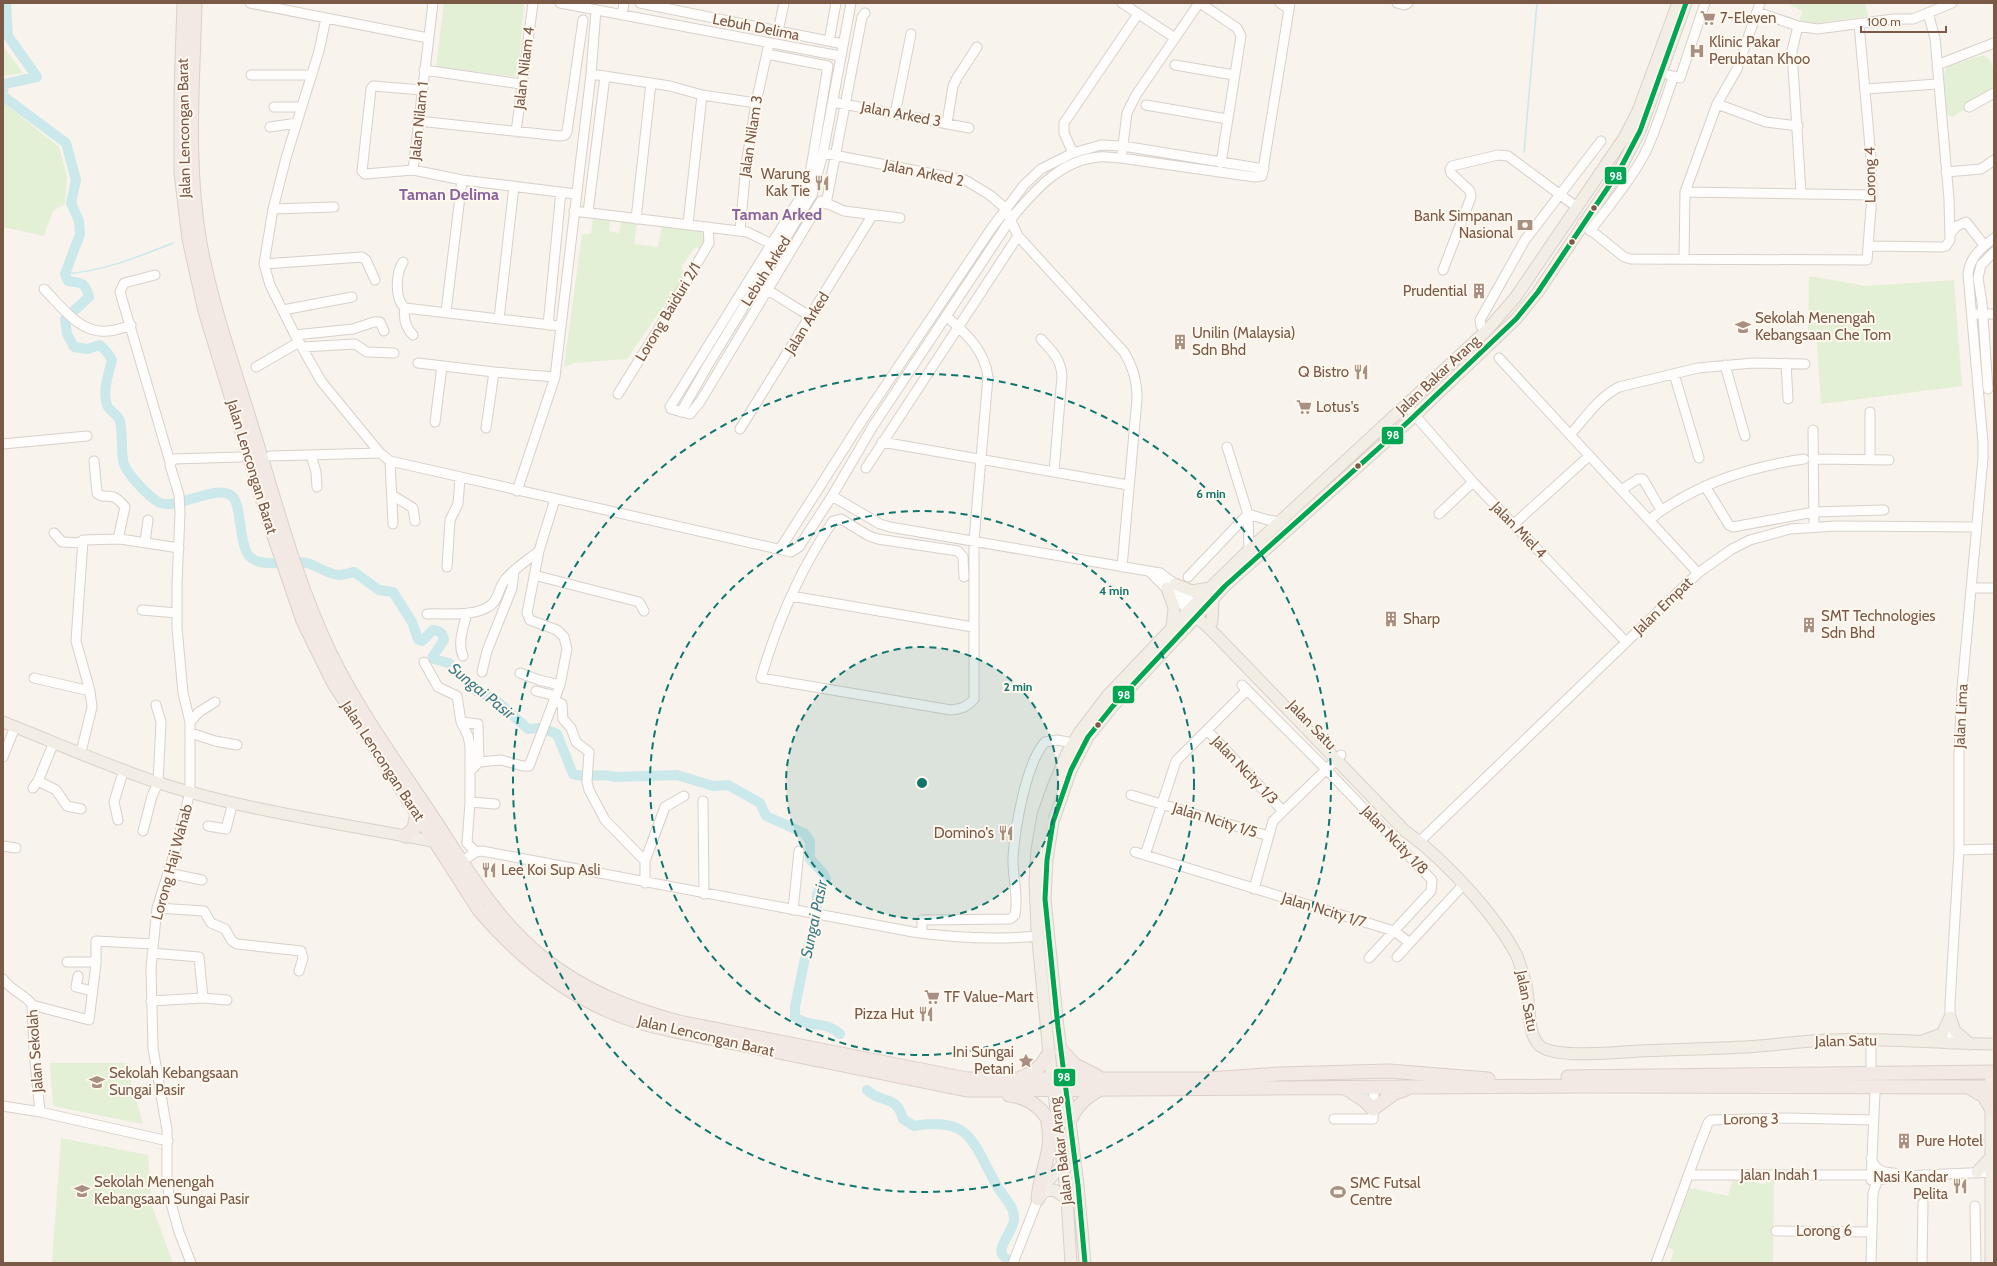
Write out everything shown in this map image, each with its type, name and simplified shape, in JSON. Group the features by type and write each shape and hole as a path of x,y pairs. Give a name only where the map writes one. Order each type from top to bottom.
{"highway":[{"name":"Jalan Lencongan Barat","path":"184,3 181,92 181,173 189,239 205,311 295,582 303,621 333,682 479,910 499,933 531,963 565,987 603,1008 639,1022 675,1031 967,1090 981,1091 1059,1084"},
{"name":"Jalan Lencongan Barat","path":"195,3 192,140 193,177 200,241 207,277 286,555"},
{"name":"Jalan Lencongan Barat","path":"295,582 345,680 449,845 501,917 543,959 569,977 616,1003 642,1013 679,1022 967,1080 1017,1079 1059,1084"},
{"path":"406,836 414,829 417,812"},
{"path":"1017,1079 1031,1074 1055,1052 1102,1083 1344,1088 1968,1087 1993,1080"},
{"path":"1059,1084 1208,1079 1279,1074 1390,1072 1485,1079"},
{"path":"1374,1088 1378,1083 1387,1080 1902,1072 1993,1080"},
{"path":"1279,1074 1311,1079 1366,1081 1374,1088"},
{"path":"1071,1118 1076,1108 1102,1083"},
{"path":"1344,1088 1364,1100 1373,1109 1393,1094 1410,1087"},
{"path":"1968,1087 1984,1096 1992,1110"},
{"path":"981,1091 1023,1098 1041,1108 1060,1138"},
{"path":"1038,1199 1050,1147 1046,1115"}],"main road":[{"name":"Jalan Bakar Arang","path":"1055,1052 1045,899 1047,860 1053,822 1071,770 1088,737 1113,706 1186,629 1195,611 1210,588 1249,550 1282,522 1406,404 1487,330 1516,298 1600,175 1633,122 1678,3"},
{"name":"Jalan Bakar Arang","path":"1071,1263 1067,1199 1060,1138 1059,1084 1037,934 1035,880 1037,850 1044,815 1053,787 1073,743 1108,695 1172,628 1213,599 1225,586 1415,415 1518,316 1538,292 1586,227 1642,128 1686,3"},
{"path":"1600,175 1611,182"},
{"path":"1172,628 1174,608 1171,586 1192,591 1210,588"},
{"path":"1186,629 1199,626 1212,627 1213,599"},
{"name":"Jalan Satu","path":"1195,611 1338,758 1405,831 1420,841 1463,885 1500,929 1516,955 1526,986 1534,1038 1544,1050 1563,1054 1758,1046 1828,1039 1906,1047 1934,1043"},
{"path":"3,722 158,783 190,792 449,845"},
{"path":"1920,1042 1942,1034 1950,1017"},
{"path":"1950,1017 1955,1030 1970,1044"},
{"name":"Jalan Satu","path":"1873,1043 1920,1042 1994,1044"},
{"path":"1991,1263 1993,1080"},
{"name":"Jalan Bakar Arang","path":"1059,1084 1071,1118 1085,1263"},
{"path":"1992,1156 1978,1175 1993,1185"},
{"path":"1038,1199 1047,1182 1063,1164"},
{"path":"1038,1199 1045,1191 1049,1190 1058,1192 1067,1199"}],"street":[{"path":"250,3 428,38"},
{"name":"Jalan Nilam 1","path":"433,3 413,170 462,180 576,194"},
{"name":"Jalan Nilam 4","path":"516,132 521,84 533,3"},
{"path":"560,3 840,56"},
{"path":"622,15 624,3"},
{"name":"Lebuh Delima","path":"640,3 670,6 778,31 843,44"},
{"path":"778,31 784,3"},
{"path":"829,41 836,3"},
{"name":"Lebuh Arked","path":"681,412 812,195 823,153 851,3"},
{"path":"1122,3 1175,38"},
{"path":"1121,158 1129,107 1136,94 1199,3 1240,32 1241,36 1221,163"},
{"path":"326,18 320,51 286,158 273,209 264,264 270,285 321,381 380,453 390,461 460,478 791,552 799,547 832,496 873,426 947,317 1010,220 1030,195 1050,177 1086,160 1099,157 1121,158 1254,177 1262,176 1290,6 1280,3"},
{"path":"1397,3 1404,5 1408,3"},
{"path":"1705,3 1677,77 1645,152 1631,176 1586,227 1628,258 1684,258 1685,192 1717,104 1737,69 1758,8 1798,26 1817,29 1894,19 1913,19 1952,3"},
{"path":"668,23 670,6"},
{"path":"517,491 555,377 591,74 596,10"},
{"path":"830,54 807,184 670,406 671,409 690,414 700,402 768,290 824,202 835,156 862,17 865,13"},
{"path":"1869,246 1942,247 1948,243 1950,234 1948,199 1937,65 1933,29 1928,13"},
{"path":"1073,153 1064,133 1064,123 1138,14"},
{"path":"418,122 560,136 565,135 567,132 583,20"},
{"name":"Lorong 4","path":"1684,258 1867,260 1872,195 1872,158 1859,24"},
{"path":"1798,26 1792,51 1798,126 1801,194"},
{"path":"895,114 911,34"},
{"name":"Jalan Nilam 3","path":"740,231 746,165 756,103 769,42"},
{"path":"1937,65 1992,44 1994,54"},
{"path":"946,123 956,78 977,47"},
{"path":"767,54 828,66"},
{"path":"1175,65 1234,75"},
{"path":"424,70 521,84"},
{"path":"1662,72 1677,77"},
{"path":"591,74 677,87 702,95 756,103"},
{"path":"251,75 312,75"},
{"path":"588,212 605,76"},
{"path":"636,218 651,83"},
{"path":"1865,90 1938,84"},
{"path":"413,170 365,174 362,172 361,168 371,89 373,86 422,90"},
{"path":"1969,107 1994,94"},
{"path":"688,224 702,95"},
{"name":"Jalan Arked 3","path":"832,102 969,128"},
{"path":"1717,104 1766,122 1798,126"},
{"path":"274,107 302,106"},
{"path":"1146,106 1227,119"},
{"path":"270,127 297,123"},
{"path":"1642,128 1654,132"},
{"path":"1487,330 1481,326 1480,320 1525,240 1601,141"},
{"path":"780,549 861,422 1005,208 1024,185 1041,170 1073,153 1101,145 1123,146 1264,170"},
{"name":"Jalan Arked 2","path":"823,153 965,180 990,195 1005,208 1018,236 1124,352 1133,368 1137,383 1137,399 1128,485 1122,567"},
{"path":"1443,270 1471,197 1470,191 1451,173 1451,168 1503,155 1508,156 1578,208"},
{"path":"1946,172 1981,169 1994,160"},
{"path":"1619,170 1631,176"},
{"path":"446,312 462,180"},
{"path":"499,319 514,186"},
{"path":"548,324 561,192"},
{"path":"1685,192 1872,195"},
{"path":"812,195 844,211 872,216 900,218"},
{"path":"1948,199 1951,213 1960,224"},
{"path":"273,209 334,207"},
{"path":"574,211 740,231 755,234 781,248"},
{"name":"Jalan Arked","path":"740,429 811,317 872,216"},
{"path":"1950,234 1960,224 1966,222 1984,245"},
{"name":"Lorong Baiduri 2/1","path":"618,394 709,243 708,227"},
{"path":"866,468 1018,236"},
{"path":"1987,389 1972,314 1968,268 1975,255 1984,245 1994,238"},
{"path":"1987,389 1979,271 1986,259 1994,252"},
{"path":"264,264 362,257 366,260 375,280"},
{"path":"403,262 398,270 399,301 405,308 407,327 413,335"},
{"name":"Lorong Haji Wahab","path":"155,276 122,285 120,292 131,325 179,496 180,513 177,613 181,675 191,733 190,792 157,908 153,948 151,1001 153,1048 168,1130 167,1176 169,1196 179,1232 191,1263"},
{"path":"758,284 811,317"},
{"path":"44,289 77,322 100,331 107,332 131,325"},
{"path":"283,310 352,297"},
{"path":"405,308 560,326"},
{"path":"1972,314 1994,314"},
{"path":"947,317 958,326 982,354 987,365 988,377 974,540 974,699 969,705 960,709 951,710 761,678 791,596 823,535 833,521 841,519 873,538 958,551 963,557 964,577"},
{"path":"256,367 299,342 353,329 374,322 380,322 384,331"},
{"path":"1041,339 1058,358 1062,366 1054,472"},
{"path":"299,342 355,344 367,352 394,353"},
{"path":"1499,358 1698,573"},
{"path":"418,363 494,372 555,377"},
{"path":"1570,435 1610,392 1619,387 1698,368 1725,365 1786,363 1805,364"},
{"path":"1786,363 1788,399"},
{"path":"1725,365 1746,436"},
{"path":"435,422 442,366"},
{"path":"486,428 494,372"},
{"path":"1674,374 1699,458"},
{"name":"Jalan Lima","path":"1950,1044 1950,1017 1959,850 1959,753 1962,696 1983,458 1987,389"},
{"name":"Jalan Miel 4","path":"1406,404 1474,482 1626,642"},
{"path":"1870,412 1870,459"},
{"path":"861,422 873,426"},
{"path":"1813,430 1814,527"},
{"path":"3,444 87,436"},
{"path":"882,442 1128,485"},
{"path":"1227,447 1248,514 1249,550"},
{"path":"270,456 380,453"},
{"path":"311,455 316,472 317,487"},
{"path":"1514,524 1589,456"},
{"path":"170,462 173,459 240,457"},
{"path":"1649,520 1661,510 1706,486 1754,468 1804,459"},
{"path":"1814,459 1889,460"},
{"path":"94,461 96,493 101,496 114,496 120,499 125,507 118,539"},
{"path":"390,461 393,524"},
{"path":"447,567 450,520 458,504 460,478"},
{"path":"1621,490 1639,478 1643,479 1661,510"},
{"path":"1439,514 1474,482"},
{"path":"1706,486 1729,525 1733,527 1814,512 1884,510"},
{"path":"392,495 413,508 415,521"},
{"path":"832,496 880,524 890,527 974,540 1122,567 1148,570 1160,574 1195,611"},
{"path":"470,771 479,762 501,760 523,766 529,766 560,685 567,649 564,637 557,630 532,622 527,616 539,551 555,499"},
{"path":"1248,514 1268,520 1282,522"},
{"path":"1188,577 1248,514"},
{"path":"145,542 148,520"},
{"path":"887,541 890,527"},
{"name":"Jalan Empat","path":"1420,841 1698,573 1732,549 1750,540 1783,530 1814,527 1976,528"},
{"path":"54,533 62,542 82,543"},
{"path":"81,752 92,713 90,691 78,649 76,630 82,543 86,539 118,539 179,548"},
{"path":"427,614 467,613 483,610 493,604 504,581 539,551"},
{"path":"482,672 490,644 512,588 514,572"},
{"path":"534,575 639,602 644,611"},
{"path":"1971,588 1994,588"},
{"path":"791,596 973,627"},
{"path":"142,610 177,613"},
{"path":"462,656 460,641 467,613"},
{"path":"424,662 438,687 456,696 461,722 469,741 470,802 467,842 476,852"},
{"path":"520,673 539,680 560,685"},
{"path":"34,678 90,691"},
{"name":"Jalan Ncity 1/8","path":"1206,730 1244,687 1327,770 1432,880 1431,891 1369,958"},
{"path":"536,691 555,698 562,704 562,719 572,728 575,740 589,752 588,790 601,814 646,861"},
{"path":"190,722 199,712 215,702"},
{"path":"143,831 152,796 158,783 161,722 156,705"},
{"path":"461,722 478,724 479,762"},
{"path":"3,757 15,727"},
{"path":"1145,855 1176,760 1206,730"},
{"name":"Jalan Ncity 1/3","path":"1206,730 1283,810"},
{"path":"191,733 237,746"},
{"path":"922,934 922,920 1010,919 1015,915 1013,857 1022,796 1038,753 1045,742 1057,740 1073,743"},
{"path":"54,742 36,784 56,790 67,806 81,809"},
{"path":"1254,889 1273,821 1338,758"},
{"path":"118,820 114,805 124,769"},
{"name":"Jalan Ncity 1/5","path":"1131,794 1269,836"},
{"path":"645,883 646,861 665,807 684,796"},
{"path":"702,800 704,894"},
{"path":"208,826 226,829 233,802"},
{"path":"470,802 495,804"},
{"path":"3,846 16,848"},
{"path":"1959,850 1994,849"},
{"path":"793,910 799,851"},
{"path":"461,862 476,852 487,852 825,917 922,934 953,937 992,938 1001,940 1037,934"},
{"name":"Jalan Ncity 1/7","path":"1135,852 1394,931"},
{"path":"168,873 202,880"},
{"path":"1397,957 1463,885"},
{"path":"157,908 204,911 211,923 224,929 232,941 237,944 301,951 303,958 299,971"},
{"path":"1394,931 1410,943"},
{"path":"32,1005 88,1020 96,962 95,944 98,940 199,956 202,998"},
{"path":"67,962 96,962"},
{"path":"78,976 78,988 92,991"},
{"name":"Jalan Sekolah","path":"3,979 11,989 29,1000 32,1005 34,1051 40,1112"},
{"path":"151,1001 202,998 227,1000"},
{"path":"1873,1043 1873,1067"},
{"path":"1334,1119 1373,1119 1374,1088"},
{"path":"1873,1093 1872,1158 1870,1175 1873,1193"},
{"path":"3,1106 40,1112 168,1142"},
{"name":"Lorong 3","path":"1656,1263 1703,1135 1711,1120 1787,1118 1873,1120"},
{"path":"1872,1158 1876,1167 1883,1172 1978,1175 1993,1185"},
{"path":"1872,1158 1873,1173 1882,1179"},
{"path":"1871,1263 1873,1193 1875,1183 1882,1179 1922,1174"},
{"name":"Jalan Indah 1","path":"1688,1175 1870,1175"},
{"path":"1013,1263 1038,1199"},
{"path":"1922,1263 1923,1203"},
{"path":"1975,1206 1976,1263"},
{"name":"Lorong 6","path":"1776,1231 1872,1232"}],"green space":[{"path":"444,3 524,4 518,77 436,67"},
{"path":"1792,3 1865,3 1868,16 1811,24 1799,20 1803,11 1791,6"},
{"path":"3,46 23,73 3,76"},
{"path":"1983,55 1991,62 1993,66 1994,92 1952,117 1947,115 1943,77 1947,67"},
{"path":"3,102 59,147 67,176 65,204 53,211 44,236 3,227"},
{"path":"593,219 610,220 609,231 619,233 621,222 637,224 634,244 658,247 662,226 707,232 702,250 695,247 681,268 688,274 668,305 665,304 627,359 574,363 564,367 582,234 591,234"},
{"path":"1809,276 1866,286 1954,280 1962,386 1821,404 1816,332 1808,330"},
{"path":"50,1063 126,1063 143,1124 53,1106"},
{"path":"61,1138 148,1155 152,1206 173,1263 52,1263"},
{"path":"1732,1181 1756,1181 1756,1183 1766,1184 1766,1181 1774,1181 1773,1263 1670,1263 1674,1250 1667,1247 1690,1188 1728,1196"}],"waterway":[{"name":"Sungai Pasir","path":"3,91 4,84 37,77 8,36 6,3"},
{"path":"1524,152 1537,3"},
{"name":"Sungai Pasir","path":"3,96 66,143 76,180 71,203 79,221 80,234 65,274 68,281 82,284 86,288 89,297 65,319 67,334 74,347 88,349 100,345 112,360 106,382 105,394 107,405 120,421 124,465 138,484 160,503 167,504 177,503 208,494 227,493 236,501 244,547 247,553 258,562 301,562 338,575 354,572 379,590 393,592 412,622 418,639 422,641 433,630 442,634 444,640 433,656 434,659 449,663 460,676 477,691 497,701 528,729 542,728 557,734 573,774 584,776 605,775 615,777 677,775 713,786 728,785 760,803 766,816 804,833 810,841 810,859 823,873 826,879 817,894 816,923 806,953 795,1007 795,1017 807,1023 829,1027 840,1034"},
{"path":"65,274 107,267 173,243"},
{"name":"Sungai Pasir","path":"867,1090 878,1097 892,1102 897,1106 903,1119 914,1126 933,1124 948,1125 968,1136 1014,1213 1014,1222 1001,1250 1002,1254 1013,1263"}],"transit line":[{"name":"98","path":"1085,1263 1078,1185 1058,1027 1045,899 1047,860 1053,822 1071,770 1088,737 1113,706 1225,586 1409,421 1516,319 1538,292 1619,171 1640,131 1686,3"}],"place":[{"name":"7-Eleven","path":"1708,18"},
{"name":"Klinic Pakar Perubatan Khoo","path":"1697,51"},
{"name":"Warung Kak Tie","path":"822,183"},
{"name":"Bank Simpanan Nasional","path":"1525,225"},
{"name":"Prudential","path":"1479,291"},
{"name":"Sekolah Menengah Kebangsaan Che Tom","path":"1743,327"},
{"name":"Unilin (Malaysia) Sdn Bhd","path":"1180,342"},
{"name":"Q Bistro","path":"1361,372"},
{"name":"Lotus's","path":"1304,407"},
{"name":"Sharp","path":"1391,619"},
{"name":"SMT Technologies Sdn Bhd","path":"1809,625"},
{"name":"Domino's","path":"1006,833"},
{"name":"Lee Koi Sup Asli","path":"489,870"},
{"name":"TF Value-Mart","path":"932,997"},
{"name":"Pizza Hut","path":"926,1014"},
{"name":"Ini Sungai Petani","path":"1026,1061"},
{"name":"Sekolah Kebangsaan Sungai Pasir","path":"97,1082"},
{"name":"Pure Hotel","path":"1904,1141"},
{"name":"Nasi Kandar Pelita","path":"1960,1186"},
{"name":"Sekolah Menengah Kebangsaan Sungai Pasir","path":"82,1191"},
{"name":"SMC Futsal Centre","path":"1338,1192"}],"district":[{"name":"Taman Delima","path":"449,194"},
{"name":"Taman Arked","path":"777,214"}]}
